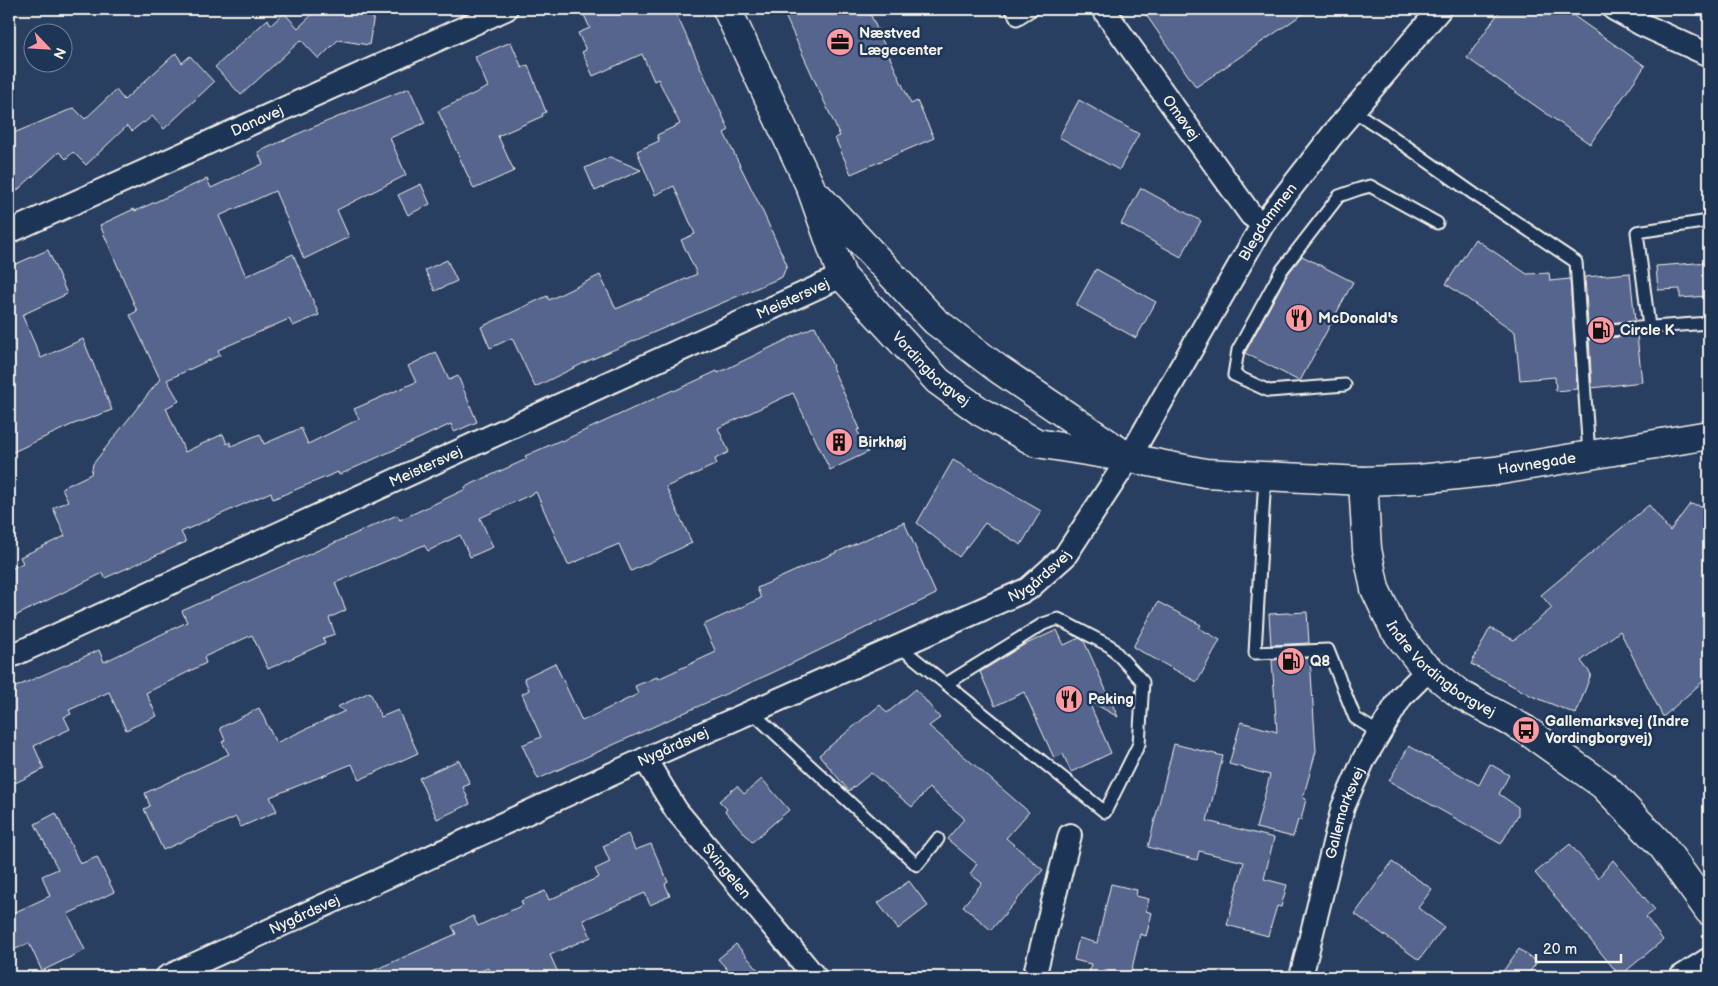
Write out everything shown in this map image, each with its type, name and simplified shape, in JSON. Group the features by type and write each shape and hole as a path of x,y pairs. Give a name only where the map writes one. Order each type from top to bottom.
{"street":[{"name":"Danavej","path":"9,232 506,9"},
{"name":"Vordingborgvej","path":"727,9 811,188 842,276 938,381 981,412 1037,443 1129,458 1204,473 1363,481"},
{"name":"Omøvej","path":"1103,9 1251,215 1263,224"},
{"name":"Blegdammen","path":"1129,458 1263,224 1352,110 1440,9"},
{"path":"1614,9 1641,24 1709,55"},
{"name":"Vordingborgvej","path":"811,188 935,321 997,368 1129,458"},
{"name":"Meistersvej","path":"9,657 842,276"},
{"name":"Havnegade","path":"1363,481 1419,479 1495,471 1709,435"},
{"name":"Nygårdsvej","path":"167,977 645,759 1028,589 1065,556 1129,458"},
{"name":"Indre Vordingborgvej","path":"1363,481 1367,549 1374,589 1394,629 1420,662 1461,695 1526,730 1603,785 1663,847 1709,911"},
{"name":"Gallemarksvej","path":"1301,977 1344,807 1364,759 1401,697 1429,669"},
{"name":"Svingelen","path":"645,759 676,810 815,977"},
{"path":"1034,977 1070,835"},
{"path":"1681,977 1709,958"}],"lane":[{"path":"1011,9 1017,19 1033,9"},
{"path":"1352,110 1576,262 1589,456"},
{"path":"1345,385 1269,391 1234,375 1238,350 1281,271 1339,196 1370,186 1437,223"},
{"path":"1649,327 1636,232 1709,221"},
{"path":"1581,332 1709,323"},
{"path":"1265,476 1255,653 1328,650 1354,718 1379,733"},
{"path":"899,646 1082,794 1105,812 1138,744 1143,682 1110,646 1058,619 1043,624 946,684"},
{"path":"752,712 917,865 938,840"}],"shaded area":[{"path":"1676,9 1709,9 1709,21"}],"building":[{"path":"318,9 375,9 369,45 338,40 319,59 301,40 241,95 215,67 268,19 271,25 284,13 298,28"},
{"path":"597,9 674,9 729,130 724,133 787,265 782,277 590,360 535,387 512,338 490,348 481,327 547,296 549,300 600,275 616,309 697,274 681,240 695,234 674,186 655,195 637,151 659,141 657,135 680,124 658,79 654,81 642,54 593,76 582,52 586,50 578,33 590,28 584,15"},
{"path":"782,9 868,9 911,104 917,101 934,138 851,174 835,138 840,136"},
{"path":"1142,9 1310,9 1196,87"},
{"path":"1501,9 1564,9 1645,66 1590,144 1467,58"},
{"path":"511,42 522,68 528,65 546,112 542,114 543,116 498,136 514,171 474,189 438,111 488,87 475,57"},
{"path":"176,53 182,63 190,56 214,82 164,129 152,116 132,131 127,126 86,165 73,152 66,159 59,152 9,198 9,135 74,108 85,119 116,90 124,100"},
{"path":"409,88 425,123 390,138 406,175 337,210 349,237 304,259 275,191 219,216 246,276 293,254 319,315 293,326 289,319 218,350 220,355 167,380 179,401 166,408 185,452 223,434 227,444 230,442 231,446 260,434 264,444 301,428 308,444 359,419 354,409 416,382 408,366 436,352 449,380 458,376 477,422 454,432 451,424 339,475 338,472 273,499 271,492 181,532 186,542 105,578 103,573 9,619 9,570 23,563 20,557 65,536 53,508 68,501 62,488 91,474 93,464 160,379 130,315 137,311 100,225 207,179 211,188 263,164 258,152"},
{"path":"1079,100 1139,134 1119,170 1059,137"},
{"path":"610,157 641,170 595,191 585,168"},
{"path":"421,184 430,204 408,215 398,195"},
{"path":"1141,188 1201,221 1181,257 1121,224"},
{"path":"1475,239 1527,274 1549,273 1550,281 1570,279 1577,389 1556,391 1555,377 1520,380 1515,332 1446,284"},
{"path":"48,250 67,294 22,315 41,358 83,339 112,410 71,425 9,454 9,267"},
{"name":"McDonald's","path":"1302,256 1353,282 1299,381 1245,353 1287,275"},
{"path":"447,260 457,281 435,291 425,270"},
{"path":"1709,262 1709,296 1680,298 1680,289 1658,290 1656,266"},
{"path":"1096,269 1156,302 1136,338 1076,305"},
{"path":"1630,273 1635,321 1588,324 1585,277"},
{"path":"815,326 860,429 857,430 868,452 830,470 793,393 718,428 729,452 715,459 717,464 666,487 692,543 631,571 619,544 568,565 536,492 480,518 493,547 470,557 460,535 428,551 424,545 335,583 346,610 329,618 335,634 323,638 325,643 268,669 252,635 204,657 206,663 146,693 157,716 126,730 109,692 69,710 71,714 64,717 70,729 34,746 44,769 9,786 9,690 99,650 104,662 187,622 182,611 397,515 400,520 466,489 465,487 527,459 525,456 717,371 718,373"},
{"path":"1637,336 1642,382 1592,388 1589,339"},
{"path":"953,460 1041,511 1021,545 985,523 959,557 917,523"},
{"path":"1690,504 1709,507 1709,676 1663,717 1620,631 1581,661 1591,674 1576,714 1532,696 1471,664 1490,628 1514,640 1552,608 1541,595 1649,505 1670,531"},
{"path":"904,522 936,594 774,672 538,779 522,745 541,737 522,694 529,690 524,678 555,663 582,721 638,694 635,686 657,677 658,679 716,652 703,625 761,598 757,588"},
{"path":"1158,602 1201,625 1199,628 1220,640 1197,682 1133,647"},
{"path":"1307,612 1309,643 1271,645 1269,614"},
{"name":"Peking","path":"1057,630 1064,645 1079,638 1084,641 1118,717 1088,700 1111,753 1071,772 1063,754 1054,758 1024,692 995,706 980,672 1022,646"},
{"path":"1310,658 1316,751 1303,798 1306,799 1301,820 1298,820 1293,837 1256,828 1270,775 1229,764 1241,722 1277,732 1272,660"},
{"path":"916,689 940,718 929,726 1029,812 1006,838 1043,870 991,930 963,906 982,883 970,874 977,864 947,839 964,819 963,817 929,788 912,807 871,773 849,791 819,755 880,705 887,713"},
{"path":"370,692 381,717 398,710 418,753 359,780 352,764 270,797 277,811 241,827 236,817 163,850 144,809 150,806 145,793 229,754 222,742 225,740 220,728 259,708 276,743 345,711 337,707"},
{"path":"1174,744 1223,756 1207,821 1274,838 1264,879 1287,885 1281,907 1277,906 1268,936 1227,925 1244,862 1199,851 1197,860 1148,847"},
{"path":"1409,746 1479,785 1490,764 1509,775 1499,794 1518,807 1518,815 1501,844 1389,781"},
{"path":"459,760 470,784 463,787 470,804 437,819 419,778"},
{"path":"762,779 789,810 752,842 725,811 727,809 719,801 737,786 744,794"},
{"path":"56,813 80,864 97,857 114,892 68,914 85,950 42,971 29,943 9,952 9,915 50,896 42,876 58,869 35,824"},
{"path":"628,834 635,850 651,844 668,882 665,884 670,896 650,905 645,893 583,920 591,937 550,955 560,977 492,977 488,968 468,977 359,977 456,934 452,926 473,916 478,926 523,905 521,901 545,891 549,900 599,877 595,869 610,862 603,846"},
{"path":"1570,844 1598,878 1613,860 1655,910 1646,917 1663,940 1620,976 1535,873"},
{"path":"1392,862 1432,889 1418,908 1444,927 1419,960 1355,914"},
{"path":"909,881 928,906 898,929 878,903"},
{"path":"1111,884 1137,890 1136,896 1149,899 1146,911 1152,913 1146,936 1140,934 1130,977 1088,977 1091,964 1074,960 1079,938 1097,943"},
{"path":"736,944 764,977 734,977 718,959"},
{"path":"1519,949 1537,962 1526,977 1499,977"}],"place":[{"name":"Næstved Lægecenter","path":"840,42"},
{"name":"McDonald's","path":"1299,318"},
{"name":"Circle K","path":"1601,330"},
{"name":"Birkhøj","path":"839,442"},
{"name":"Q8","path":"1291,661"},
{"name":"Peking","path":"1069,699"},
{"name":"Gallemarksvej (Indre Vordingborgvej)","path":"1526,730"}]}
